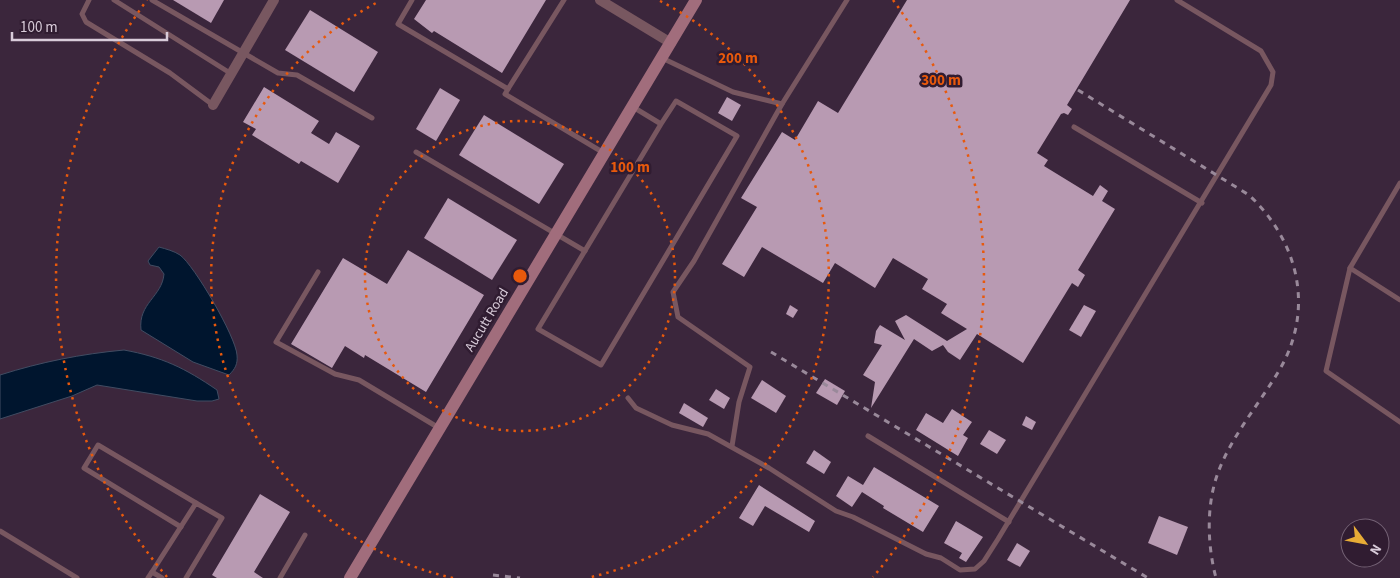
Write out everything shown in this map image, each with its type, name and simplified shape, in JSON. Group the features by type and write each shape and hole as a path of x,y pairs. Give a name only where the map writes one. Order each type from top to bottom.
{"street":[{"path":"213,106 230,73 274,0"},
{"path":"600,0 671,43"},
{"name":"Aucutt Road","path":"350,578 696,0"}],"lane":[{"path":"89,0 82,14 86,22 170,74 213,106"},
{"path":"114,0 230,73"},
{"path":"152,0 278,73 297,75 372,118"},
{"path":"412,0 398,24 508,89"},
{"path":"564,0 505,94 604,154"},
{"path":"732,446 739,402 750,367 678,317 673,292 694,261 782,104 847,0"},
{"path":"628,398 636,408 672,425 708,434 732,446 819,498 836,511 926,554 941,558 960,570 975,569 984,561 1009,522 1267,95 1273,72 1261,51 1177,0"},
{"path":"661,58 733,92 782,104"},
{"path":"676,101 737,136 601,365 538,329 661,124 676,101"},
{"path":"632,106 661,124"},
{"path":"1074,127 1202,203"},
{"path":"416,152 585,251"},
{"path":"1400,183 1350,268 1326,371 1400,422"},
{"path":"1350,268 1400,300"},
{"path":"318,272 276,342 335,374 359,380 439,429"},
{"path":"868,436 1009,522"},
{"path":"181,527 84,468 98,445 222,518 186,578"},
{"path":"148,578 196,503"},
{"path":"0,532 77,578"},
{"path":"280,578 305,535"},
{"path":"152,572 162,578"}],"water":[{"path":"159,247 180,255 186,261 204,286 222,318 230,333 237,355 236,366 229,375 193,362 141,330 143,313 159,289 164,274 159,267 150,265 148,261"},
{"path":"124,350 173,364 217,390 219,399 197,401 97,385 72,396 0,419 0,375 61,359"}],"building":[{"path":"173,0 224,0 211,23"},
{"path":"426,0 546,0 502,73 434,31 432,33 414,19"},
{"path":"907,0 1130,0 1067,105 1072,109 1068,115 1061,114 1037,153 1048,160 1044,166 1093,196 1100,185 1108,191 1102,201 1115,209 1078,270 1085,275 1078,287 1072,283 1023,363 977,334 960,360 948,352 943,345 932,351 914,339 871,408 875,382 863,375 882,345 874,343 876,331 880,325 905,340 895,321 906,315 947,341 967,329 941,313 947,304 922,289 928,279 893,258 875,288 835,263 823,283 762,247 744,277 722,264 757,207 741,198 782,132 795,140 818,101 838,113"},
{"path":"310,10 378,52 354,92 285,50"},
{"path":"264,87 319,121 311,133 329,144 336,132 360,146 338,183 301,161 299,164 252,135 256,129 243,122"},
{"path":"440,88 460,100 436,141 416,129"},
{"path":"727,97 741,105 732,121 718,113"},
{"path":"484,115 564,164 539,204 459,155"},
{"path":"448,198 517,240 492,280 424,238"},
{"path":"408,250 484,295 426,392 365,355 364,358 345,346 332,368 291,344 343,258 387,284"},
{"path":"790,305 798,310 793,318 786,314"},
{"path":"1084,305 1096,311 1081,337 1069,330"},
{"path":"825,379 845,391 837,405 816,393"},
{"path":"762,380 786,396 776,413 751,398"},
{"path":"716,389 730,398 724,409 709,400"},
{"path":"684,403 708,418 703,427 679,413"},
{"path":"952,409 972,422 963,435 968,438 958,456 916,430 926,413 943,423"},
{"path":"1026,416 1036,422 1032,430 1022,425"},
{"path":"989,430 1006,440 997,454 980,444"},
{"path":"814,450 831,462 824,474 806,463"},
{"path":"874,467 939,506 923,532 883,508 884,506 862,492 852,507 836,496 848,476 863,485"},
{"path":"759,485 815,521 809,532 765,506 753,526 739,518"},
{"path":"260,494 290,512 254,572 263,578 217,578 212,575"},
{"path":"1159,516 1188,527 1177,555 1148,543"},
{"path":"956,521 983,537 966,562 959,558 962,553 944,543"},
{"path":"1017,543 1030,551 1020,567 1007,560"}],"railway":[{"path":"1078,90 1249,195 1266,213 1290,254 1296,276 1298,299 1297,323 1291,346 1280,369 1239,431 1219,470 1212,496 1209,524 1216,578"},
{"path":"771,352 1148,578"},
{"path":"493,575 520,578"}]}
